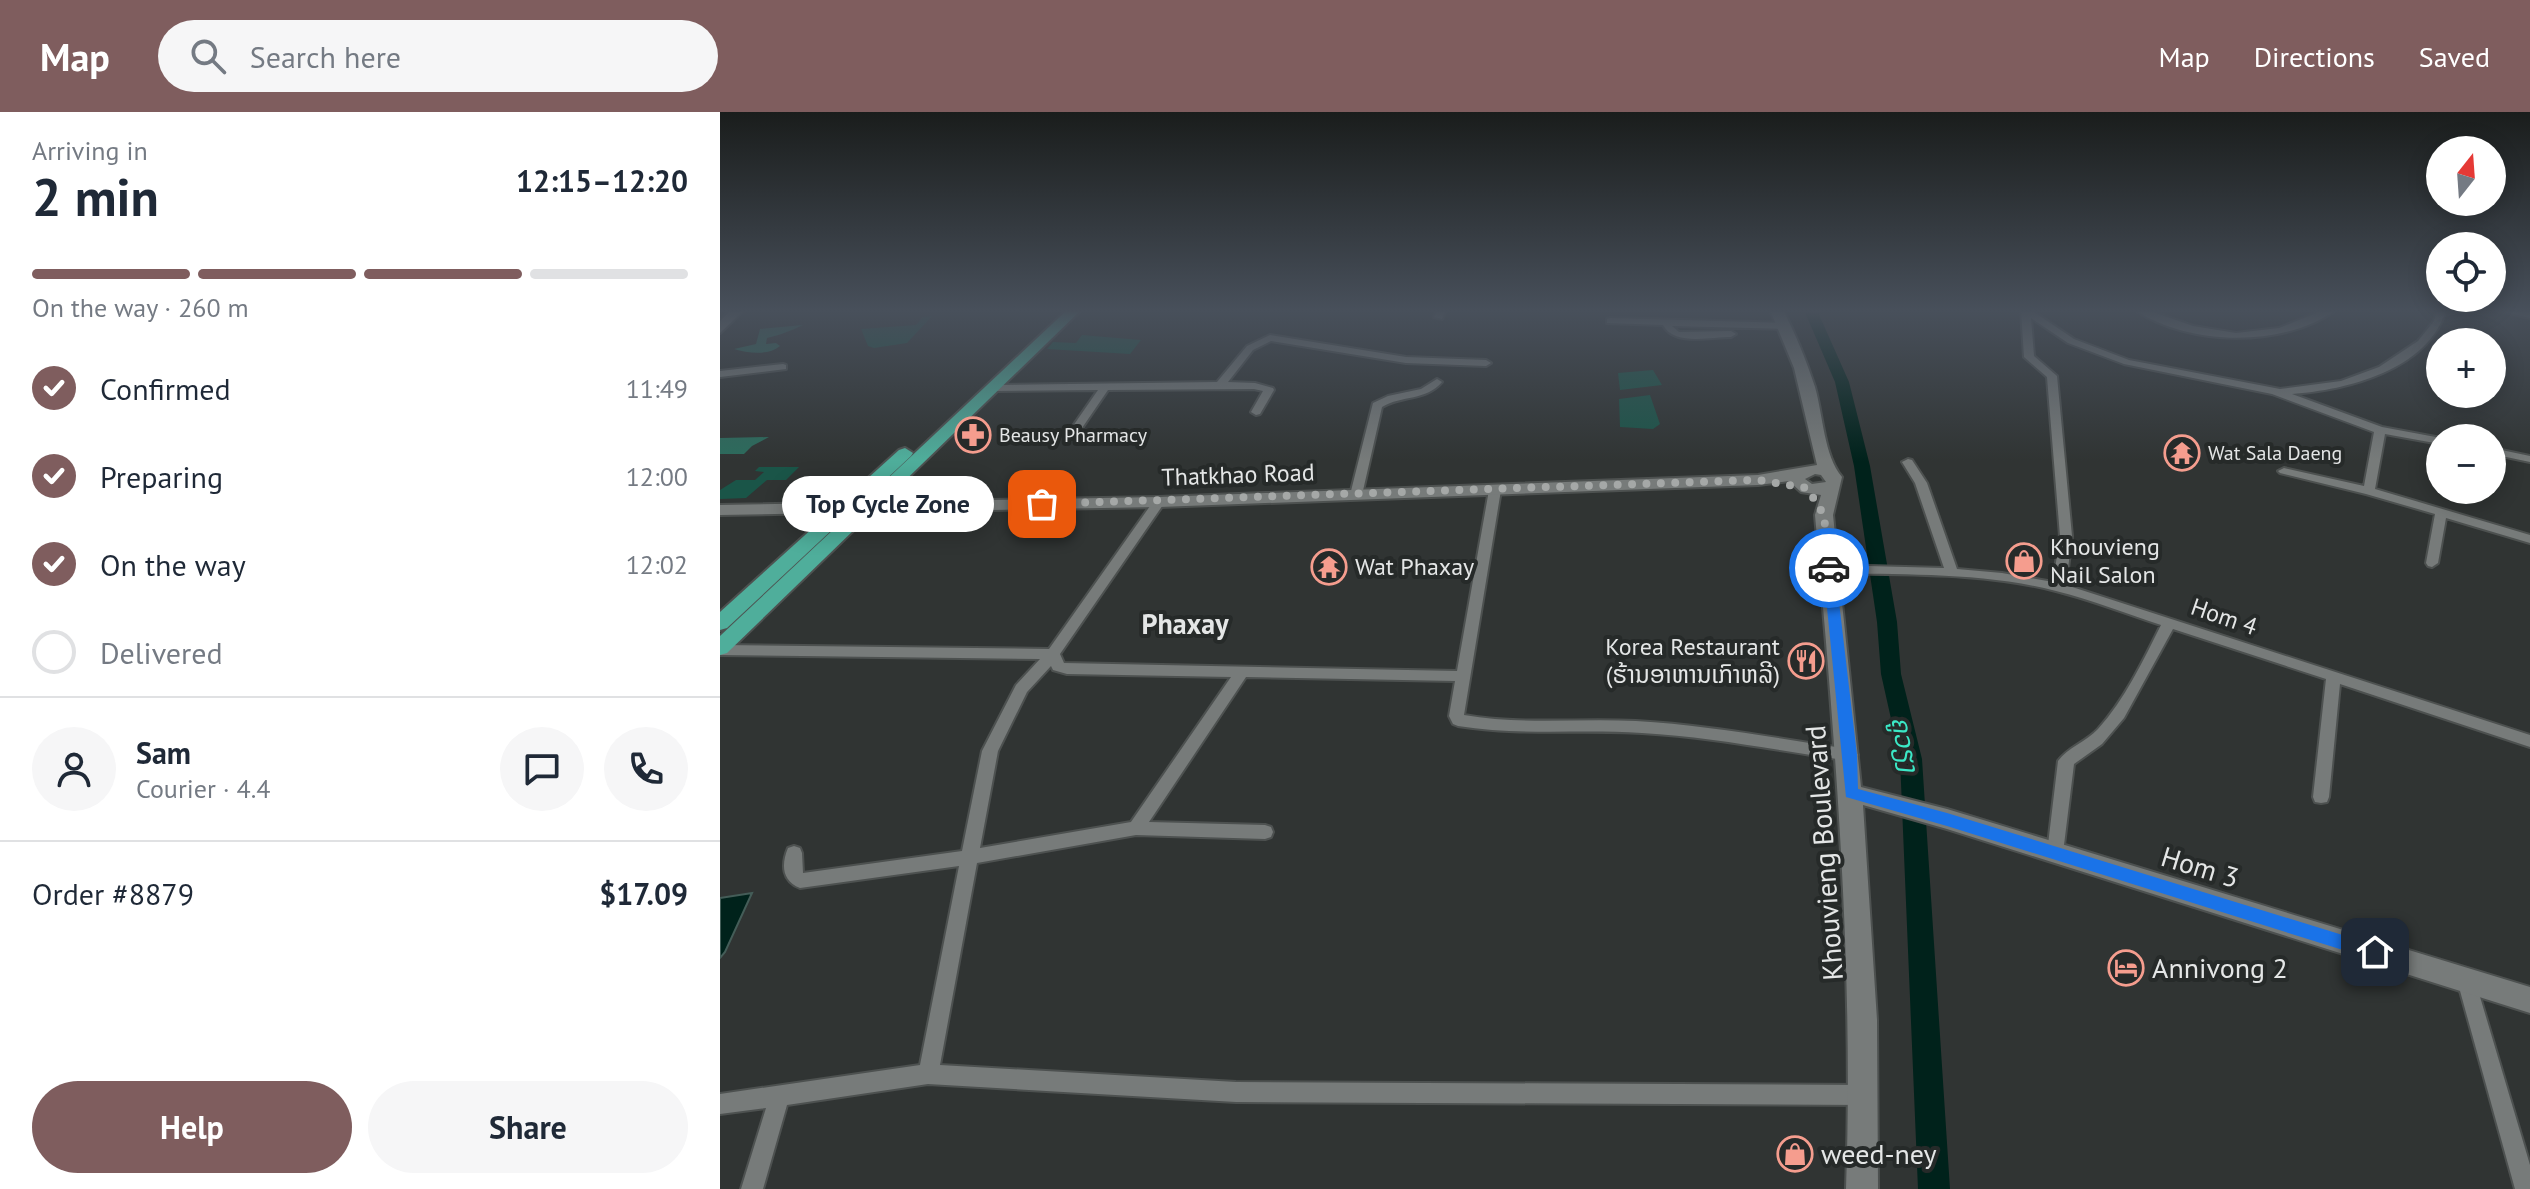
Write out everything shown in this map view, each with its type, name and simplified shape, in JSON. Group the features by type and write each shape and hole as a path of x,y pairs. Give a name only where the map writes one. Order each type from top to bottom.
{"main road":[{"path":"720,623 1006,360"},
{"path":"720,649 1021,360"}],"street":[{"path":"1220,385 1240,360"},
{"path":"1413,360 1486,363"},
{"name":"Khouvieng Boulevard","path":"1797,360 1811,398 1829,479 1824,515"},
{"path":"2033,360 2052,376 2066,536 2059,587"},
{"path":"2126,360 2169,372 2275,391 2380,430 2426,438"},
{"path":"2275,391 2361,379 2394,360"},
{"path":"720,374 783,367"},
{"path":"1356,495 1377,405 1384,400 1427,393 1437,382"},
{"path":"991,388 1255,386 1269,390 1256,412"},
{"path":"1078,426 1104,388"},
{"path":"2369,491 2380,430"},
{"path":"1802,480 1820,437"},
{"path":"2506,454 2530,459"},
{"path":"1908,462 1921,483 1952,573"},
{"path":"2284,471 2369,491 2530,539"},
{"name":"Thatkhao Road","path":"720,510 1159,502 1758,480 1802,480 1820,490 1829,479"},
{"name":"Khouvieng Boulevard","path":"1802,480 1824,515 1837,569 1862,925 1866,1095 1862,1189"},
{"path":"1495,490 1456,716 1458,720 1511,726 1619,726 1696,733 1850,755"},
{"path":"928,1074 990,751 1021,689 1053,654 1159,502"},
{"path":"2432,563 2441,513"},
{"name":"Hom 4","path":"1837,569 1952,573 2059,587 2530,741"},
{"path":"2055,853 2066,761 2081,748 2095,743 2143,674 2170,622"},
{"path":"720,649 847,654 1053,654"},
{"path":"1053,654 1058,666 1067,669 1464,676"},
{"path":"1136,828 1242,672"},
{"path":"2321,797 2333,677"},
{"name":"Hom 3","path":"1851,793 1940,817 2530,1000"},
{"path":"794,853 793,876 800,881 971,857 1136,828 1265,832"},
{"path":"2466,980 2526,1189"},
{"path":"720,1104 928,1074 1236,1092 1866,1095"},
{"path":"752,1189 780,1095"}],"shaded area":[{"path":"1653,370 1662,385 1620,390 1618,373"},
{"path":"1650,395 1660,424 1653,429 1620,427 1619,399"},
{"path":"769,437 744,454 720,454 720,438"},
{"path":"759,467 799,467 786,480 767,480 746,498 720,499 720,490 736,480 755,480 764,472 755,471"},
{"path":"752,893 725,952 720,958 720,898"}],"waterway":[{"name":"ຄູວຽງ","path":"1832,360 1842,382 1862,466 1887,622 1891,674 1911,759 1934,1189"}],"way so far":[{"path":"1042,504 1758,480 1807,488 1824,515 1829,568"}],"place":[{"name":"Beausy Pharmacy","path":"973,435"},
{"name":"Wat Sala Daeng","path":"2182,453"},
{"name":"Top Cycle Zone","path":"1042,504"},
{"name":"Khouvieng Nail Salon","path":"2024,561"},
{"name":"Wat Phaxay","path":"1329,567"},
{"name":"Korea Restaurant (ຮ້ານອາຫານເກົາຫລີ)","path":"1806,661"},
{"name":"Annivong 2","path":"2126,968"},
{"name":"weed-ney","path":"1795,1154"}],"district":[{"name":"Phaxay","path":"1185,624"}],"route":[{"path":"1829,568 1850,755 1851,793 1947,819 2375,952"}]}
